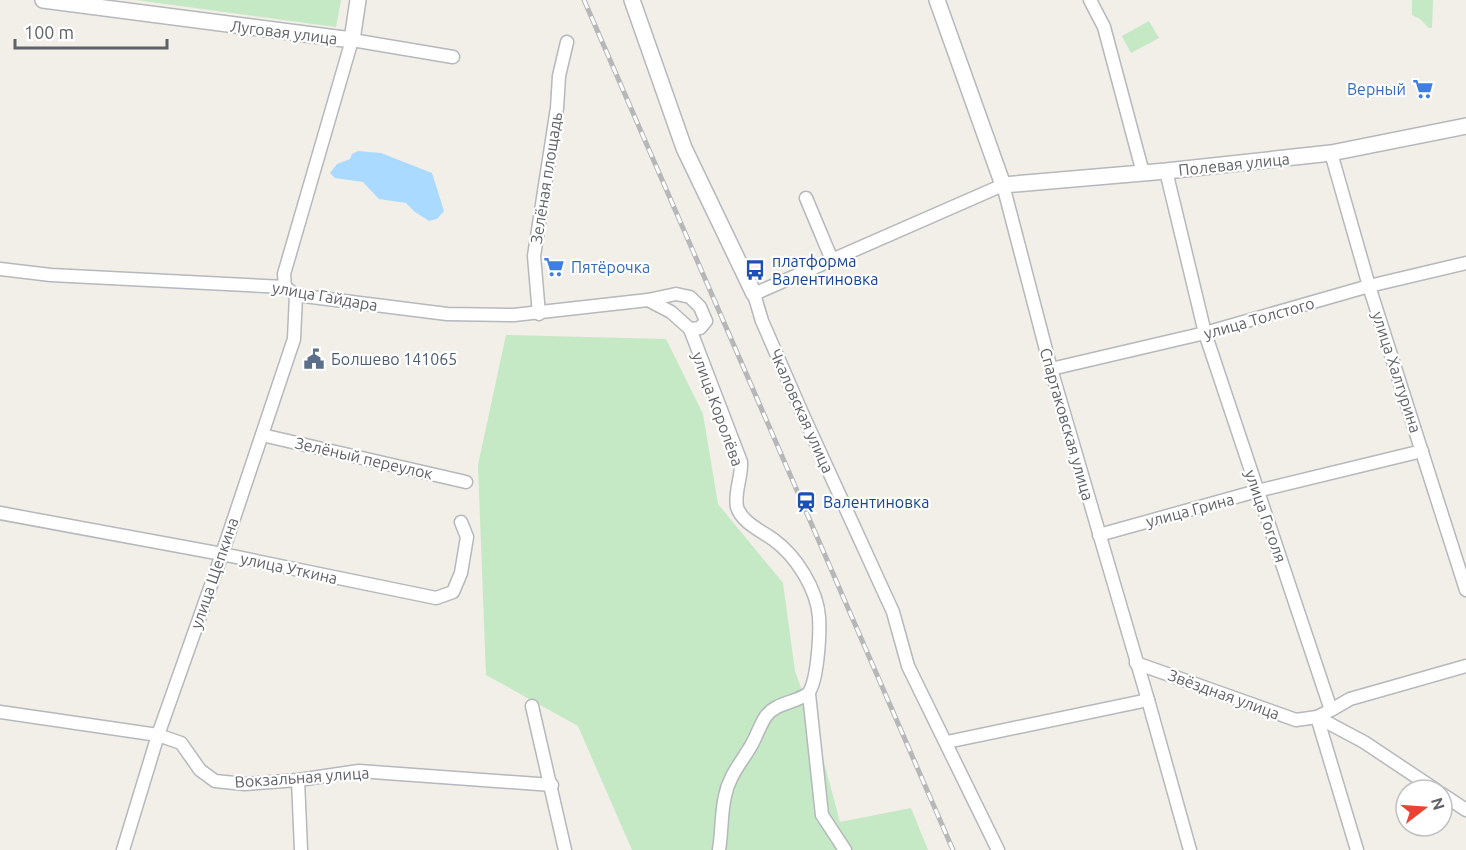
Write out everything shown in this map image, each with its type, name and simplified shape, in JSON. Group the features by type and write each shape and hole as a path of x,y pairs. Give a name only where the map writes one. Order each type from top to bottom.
{"street":[{"name":"Луговая улица","path":"43,0 352,40 453,57"},
{"path":"285,287 284,274 352,40 358,0"},
{"name":"Чкаловская улица","path":"632,0 684,148 754,294 762,321 892,612 908,666 998,850"},
{"name":"Спартаковская улица","path":"937,0 1003,185 1051,369 1190,850"},
{"path":"1090,0 1104,27 1143,172"},
{"name":"Зелёная площадь","path":"539,314 534,256 567,42"},
{"name":"Полевая улица","path":"1003,185 1166,171 1331,153 1465,128"},
{"name":"улица Халтурина","path":"1331,153 1369,286 1466,590"},
{"name":"улица Гоголя","path":"1166,171 1205,333 1331,710"},
{"path":"754,294 1003,185"},
{"path":"806,198 832,260"},
{"name":"улица Толстого","path":"1051,369 1205,333 1369,286 1466,262"},
{"name":"улица Гайдара","path":"0,269 51,275 285,287 296,295 447,314 539,314 648,300 676,294 690,297 700,307 706,321 700,328 690,329"},
{"name":"улица Щепкина","path":"123,850 158,735 294,339 296,295"},
{"path":"648,300 671,312 690,329"},
{"name":"улица Королёва","path":"690,329 741,462 742,475 738,488 738,508 747,521 776,541 789,556 802,572 815,600 819,615 815,677 809,694"},
{"name":"Зелёный переулок","path":"262,435 466,482"},
{"name":"улица Грина","path":"1099,535 1257,491 1422,451"},
{"name":"улица Уткина","path":"0,513 222,554 436,598 453,592 461,573 467,537 461,522"},
{"name":"Звёздная улица","path":"1136,663 1296,720 1317,717 1364,742 1418,778"},
{"path":"1357,850 1317,717 1350,699 1466,666"},
{"path":"719,850 724,798 732,774 769,713 783,704 809,694 822,815 845,850"},
{"path":"947,742 1148,700"},
{"path":"532,705 565,850"},
{"name":"Вокзальная улица","path":"0,712 158,735 181,743 200,770 215,781 245,784 298,780 359,771 552,785"},
{"path":"298,780 301,850"}],"green space":[{"path":"136,0 341,0 336,27"},
{"path":"1412,0 1433,0 1432,28 1412,15"},
{"path":"1149,21 1159,38 1131,53 1122,36"},
{"path":"506,335 666,339 703,414 718,504 783,583 795,671 813,721 840,822 911,808 928,850 632,850 578,726 486,675 478,465"}],"water":[{"path":"358,151 381,153 432,173 444,211 437,219 429,221 406,203 379,199 363,182 335,178 330,173 337,164 350,159 352,154"}],"railway":[{"path":"584,0 953,850"}],"place":[{"name":"Верный","path":"1423,89"},
{"name":"Пятёрочка","path":"554,267"},
{"name":"платформа Валентиновка","path":"755,270"},
{"name":"Болшево 141065","path":"314,359"},
{"name":"Валентиновка","path":"806,502"}]}
